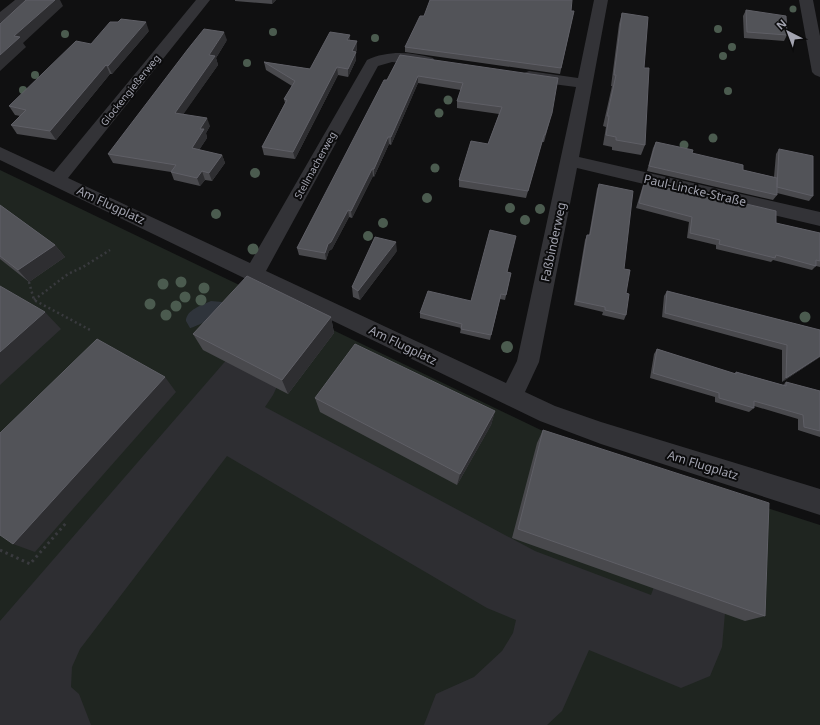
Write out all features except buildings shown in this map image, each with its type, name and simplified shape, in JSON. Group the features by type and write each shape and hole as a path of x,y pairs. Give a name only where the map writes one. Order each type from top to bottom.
{"street":[{"path":"0,19 23,0"},
{"name":"Glockengießerweg","path":"57,180 203,0"},
{"name":"Faßbinderweg","path":"511,396 528,362 570,161 601,0"},
{"path":"806,0 820,72"},
{"name":"Stellmacherweg","path":"254,274 372,63 386,57 399,57 444,64"},
{"path":"514,74 585,84"},
{"name":"Am Flugplatz","path":"0,153 548,414 601,433 820,502"},
{"name":"Paul-Lincke-Straße","path":"570,161 820,219"}],"path":[{"path":"34,300 68,274 83,267 110,250"},
{"path":"29,282 34,300 92,331"},
{"path":"0,550 30,564 66,523"}],"shaded area":[{"path":"0,170 547,433 615,459 820,525 820,725 0,725"},
{"path":"211,301 222,302 225,304 212,318 190,328 186,321 189,314 195,308"}],"taxiway":[{"path":"0,685 251,376"},
{"path":"219,416 514,581 560,599"},
{"path":"467,725 504,707 532,681 550,646 560,599"},
{"path":"560,599 681,647 687,601"},
{"path":"48,629 34,658 29,677 31,698 36,711 42,720 48,725"}]}
